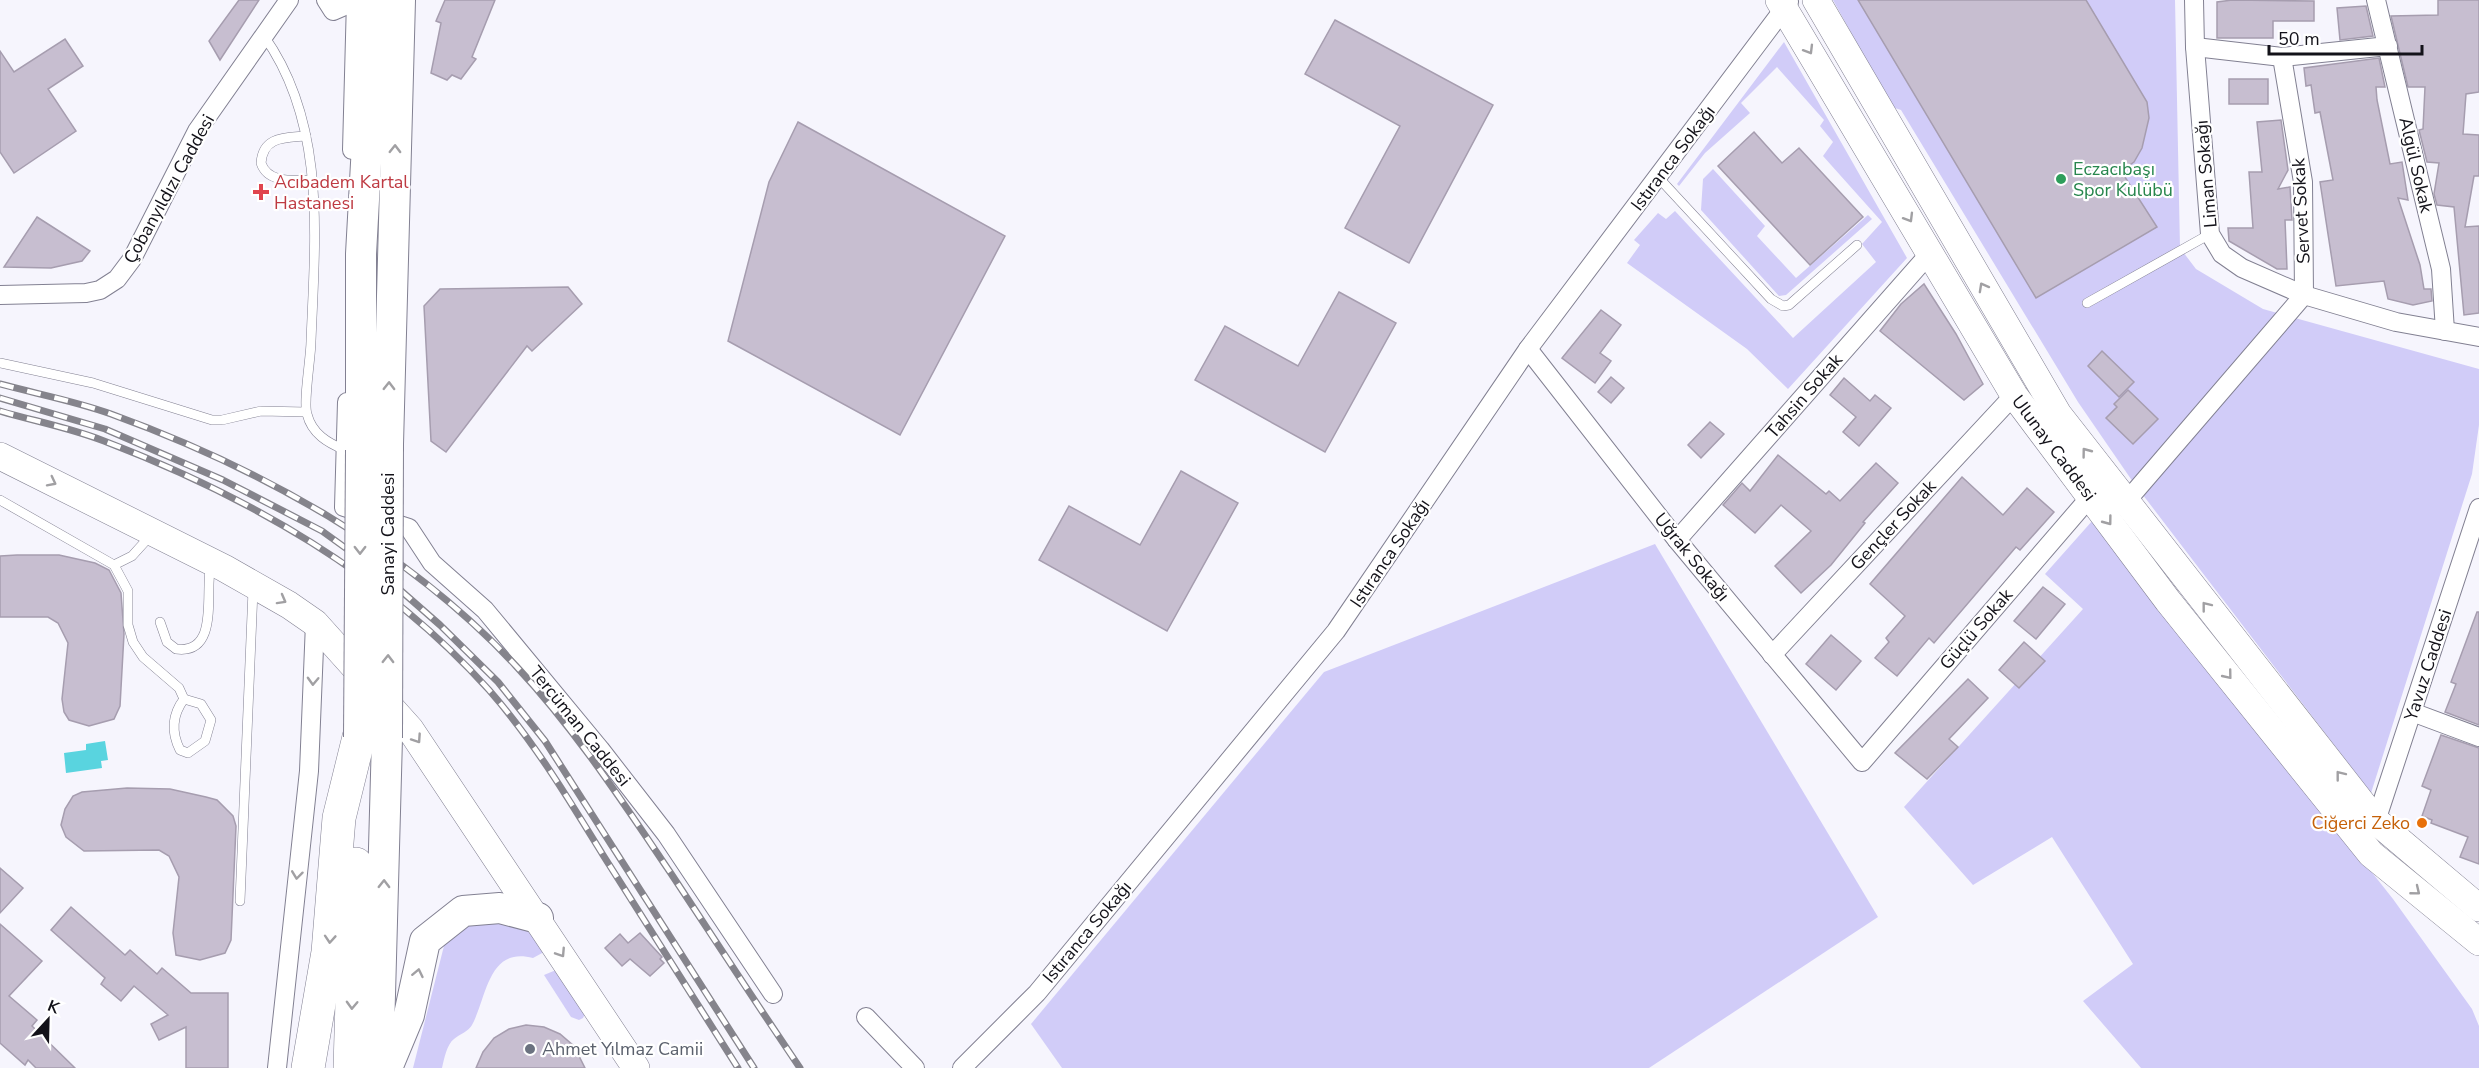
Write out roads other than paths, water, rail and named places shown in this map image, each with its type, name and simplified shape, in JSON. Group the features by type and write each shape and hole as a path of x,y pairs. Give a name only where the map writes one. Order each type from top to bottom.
{"highway":[{"path":"308,1068 328,952 339,818 373,737"},
{"path":"350,1068 373,737"}],"main road":[{"name":"Sanayi Caddesi","path":"362,0 361,254 373,737 378,1068"},
{"name":"Sanayi Caddesi","path":"365,448 400,0"},
{"path":"387,1068 409,1015 425,941 463,911 500,908 538,918"}],"street":[{"name":"Çobanyıldızı Caddesi","path":"0,295 86,293 100,290 117,279 132,260 197,131 289,0"},
{"path":"329,5 362,0"},
{"name":"Ulunay Caddesi","path":"1816,0 1947,222 2033,375 2058,414 2125,503 2376,821 2479,908"},
{"name":"Liman Sokağı","path":"2194,0 2195,48 2210,234 2222,254 2242,268 2304,295 2396,322 2479,337"},
{"name":"Algül Sokak","path":"2376,0 2441,269 2445,330"},
{"name":"Ulunay Caddesi","path":"1784,3 2014,395 2168,601 2371,854 2479,942"},
{"name":"Istıranca Sokağı","path":"962,1068 1037,993 1336,631 1528,350 1658,177 1784,3"},
{"path":"2195,48 2282,57 2388,46"},
{"name":"Servet Sokak","path":"2282,57 2303,182 2304,295"},
{"name":"Tahsin Sokak","path":"1677,540 1930,252"},
{"path":"2125,503 2304,295"},
{"name":"Uğrak Sokağı","path":"1528,350 1677,540 1862,762"},
{"name":"Gençler Sokak","path":"1772,655 2014,395"},
{"name":"Tercüman Caddesi","path":"365,448 344,507 409,528 432,563 485,610 600,749 666,834 773,994"},
{"path":"0,456 253,584 290,604 315,623 410,729 636,1068"},
{"name":"Güçlü Sokak","path":"1862,762 2090,497"},
{"name":"Yavuz Caddesi","path":"2376,821 2479,508"},
{"path":"277,1068 309,771 315,623"},
{"path":"2412,712 2479,737"},
{"path":"2371,854 2376,821"},
{"path":"866,1017 915,1068"}],"lane":[{"path":"264,36 292,83 306,136 313,180 314,273 310,374 306,412 318,434 329,443 365,448"},
{"path":"306,136 274,139 264,148 261,163 266,172 279,179 313,180"},
{"path":"1658,177 1771,299 1783,306 1789,305 1857,245"},
{"path":"2087,303 2210,234"},
{"path":"0,363 93,382 212,420 222,420 261,411 306,412"},
{"path":"0,500 114,565 128,591 128,626 132,642 143,657 179,688 184,699 201,704 211,720 205,741 188,753 180,750 173,729 178,708 184,699"},
{"path":"114,565 132,556 153,533"},
{"path":"160,622 168,642 176,649 190,647 200,641 208,621 207,578 211,562"},
{"path":"240,901 253,584"}],"water":[{"path":"105,741 108,760 101,761 102,768 66,773 64,753 86,750 86,744"}],"railway":[{"path":"0,384 70,401 111,414 222,460 328,516 379,549 428,585 516,666 558,715 634,819 800,1068"},
{"path":"0,398 105,429 223,480 322,531 383,575 440,625 498,682 545,741 754,1068"},
{"path":"0,411 91,436 211,487 312,543 405,610 448,648 489,690 535,749 738,1068"}],"place":[{"name":"Eczacıbaşı Spor Kulübü","path":"2061,179"},
{"name":"Acıbadem Kartal Hastanesi","path":"261,192"},
{"name":"Ciğerci Zeko","path":"2422,823"},
{"name":"Ahmet Yılmaz Camii","path":"530,1049"}]}
